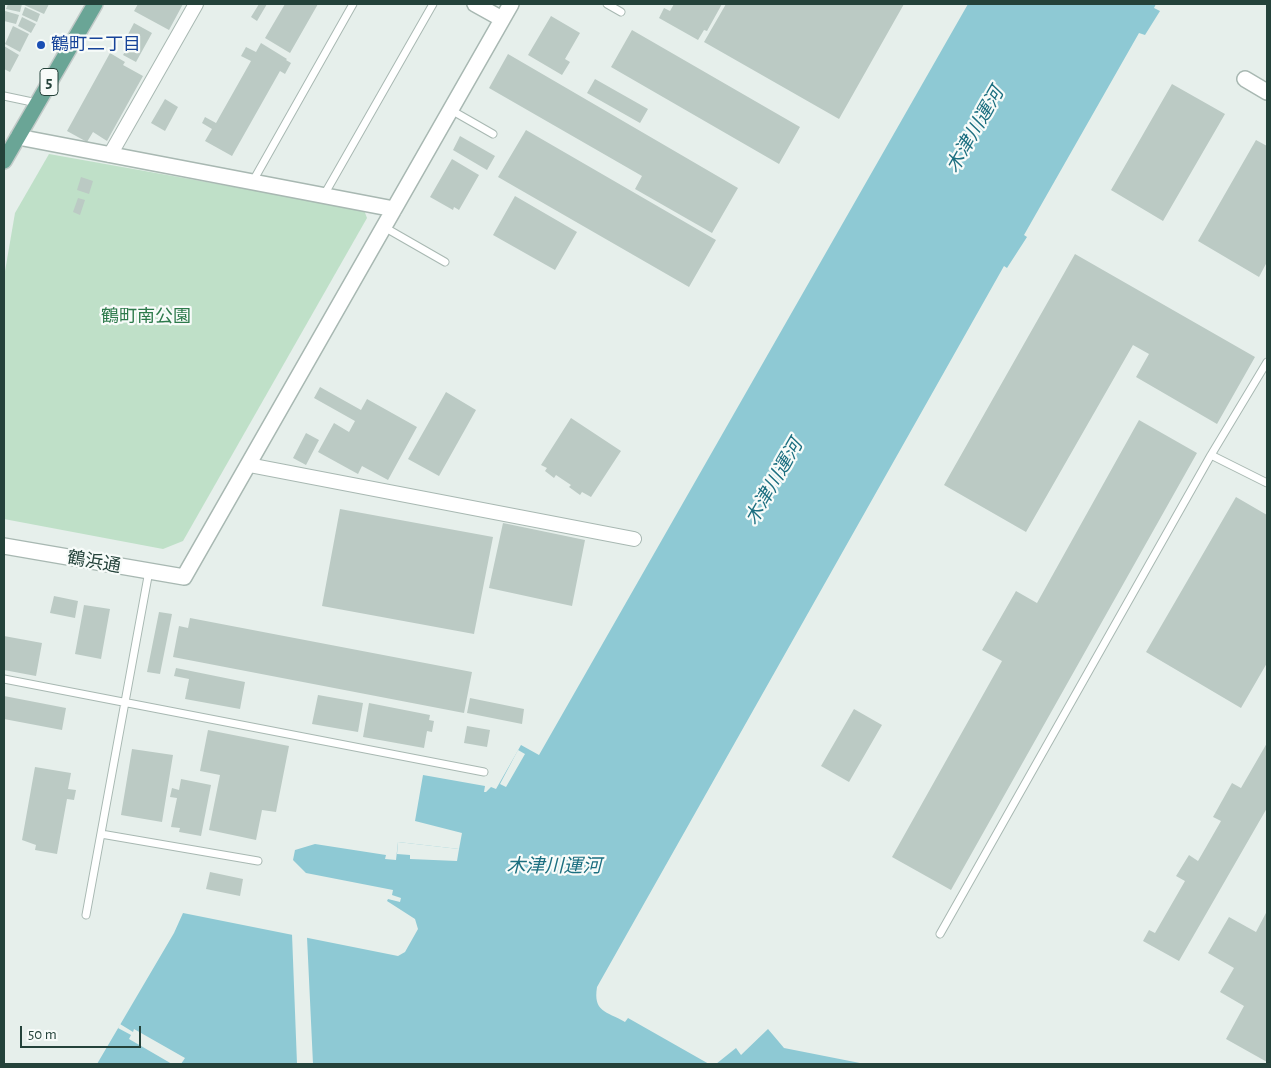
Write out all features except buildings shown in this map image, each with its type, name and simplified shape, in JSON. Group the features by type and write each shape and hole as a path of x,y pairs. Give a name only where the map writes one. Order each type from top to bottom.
{"main road":[{"name":"5","path":"4,161 95,4"}],"street":[{"path":"110,155 196,4"},
{"path":"475,4 502,19"},
{"path":"511,4 249,465 634,539"},
{"path":"1245,79 1267,92"},
{"path":"18,137 394,208"},
{"name":"鶴浜通","path":"4,546 184,577 249,465"}],"lane":[{"path":"253,182 353,4"},
{"path":"324,195 434,4"},
{"path":"607,4 621,12"},
{"path":"4,96 37,103"},
{"path":"450,110 493,134"},
{"path":"384,227 445,262"},
{"path":"940,934 1211,454 1267,362"},
{"path":"1211,454 1267,483"},
{"path":"86,915 149,571"},
{"path":"4,680 484,772"},
{"path":"101,834 258,861"}],"green space":[{"name":"鶴町南公園","path":"49,154 364,210 367,218 183,541 163,549 4,519 4,277 15,213"}],"water":[{"name":"木津川運河","path":"968,4 1156,4 1154,8 1160,11 1145,35 1139,33 1024,235 1027,237 1007,268 1004,266 597,987 597,1001 602,1010 625,1022 628,1018 709,1064 97,1064 174,933 183,913 398,956 405,952 418,929 415,919 387,901 388,899 400,902 401,898 392,895 393,890 306,873 293,860 295,850 315,844 386,855 385,859 396,860 398,842 459,849 462,833 415,821 423,775 485,786 484,792 486,792 491,787 496,789 521,745 539,755"},
{"path":"768,1029 784,1048 865,1064 716,1064 736,1048 741,1055"}],"pier":[{"path":"518,750 525,754 506,787 500,784"},
{"path":"398,842 459,849 457,861 410,859 410,855 397,854"},
{"path":"292,934 307,937 313,1064 297,1064"},
{"path":"120,1024 133,1032 134,1029 185,1058 181,1064 172,1064 129,1039 131,1035 118,1028"}],"place":[{"name":"鶴町二丁目","path":"41,45"}]}
